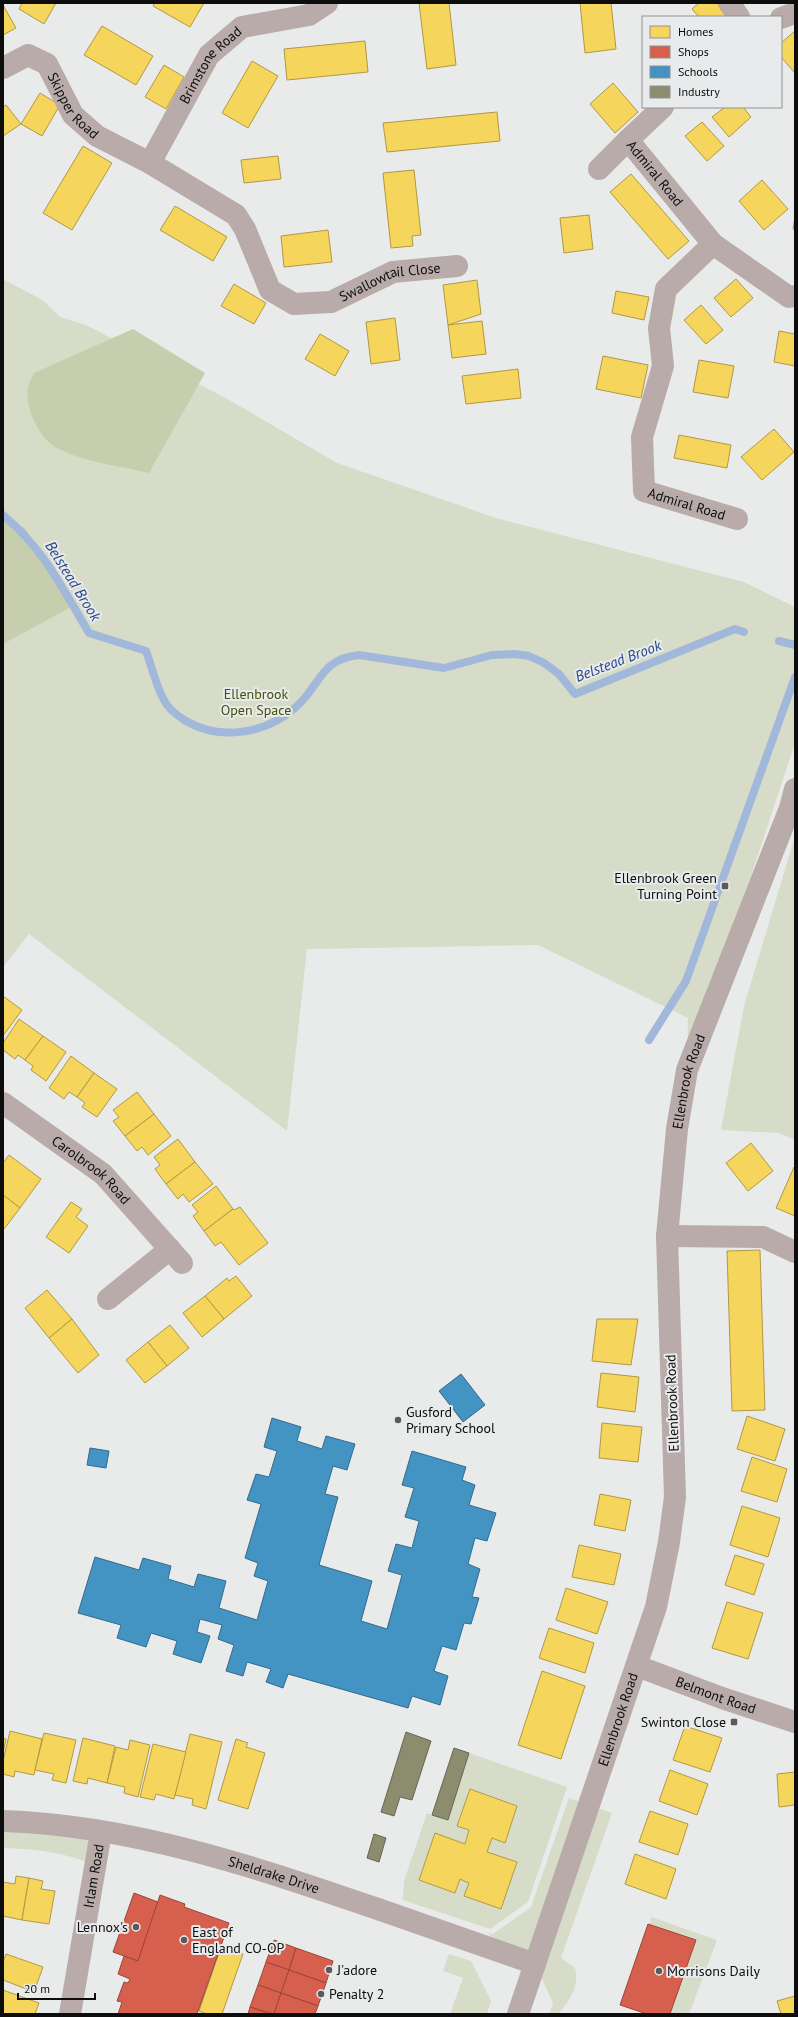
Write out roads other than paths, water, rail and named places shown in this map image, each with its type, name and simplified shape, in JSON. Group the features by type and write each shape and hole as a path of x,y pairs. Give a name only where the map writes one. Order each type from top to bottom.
{"street":[{"name":"Brimstone Road","path":"150,163 209,55 242,28 309,15 327,3"},
{"path":"729,3 738,16"},
{"path":"782,18 795,14"},
{"name":"Skipper Road","path":"3,68 28,55 47,64 73,114 97,136 150,163"},
{"name":"Admiral Road","path":"662,108 628,140 713,244 789,297 795,296"},
{"path":"599,169 628,140"},
{"name":"Swallowtail Close","path":"150,163 236,215 245,229 270,290 294,304 331,302 393,272 457,266"},
{"name":"Admiral Road","path":"713,244 666,289 659,328 663,366 642,437 644,491 736,519"},
{"name":"Ellenbrook Road","path":"518,2014 656,1607 669,1542 675,1497 667,1236 677,1129 687,1070 790,808 795,789"},
{"name":"Carolbrook Road","path":"3,1103 103,1174 176,1256 108,1299"},
{"path":"667,1236 763,1237 795,1252"},
{"name":"Belmont Road","path":"636,1666 722,1698 795,1722"},
{"name":"Sheldrake Drive","path":"3,1822 35,1823 158,1842 276,1875 535,1964"},
{"name":"Irlam Road","path":"70,2014 101,1832"}],"waterway":[{"name":"Belstead Brook","path":"3,515 30,541 41,555 61,585 89,633 146,651 159,689 168,706 186,721 213,731 242,732 257,729 284,716 304,699 322,674 329,667 346,657 359,655 444,668 492,655 515,654 529,656 544,663 559,674 575,694 735,629 744,632"},
{"name":"Belstead Brook","path":"779,641 795,645"},
{"path":"649,1040 686,981 795,677"}],"place":[{"name":"Ellenbrook Green Turning Point","path":"725,886"},
{"name":"Gusford Primary School","path":"398,1420"},
{"name":"Swinton Close","path":"734,1722"},
{"name":"Lennox's","path":"136,1927"},
{"name":"East of England CO-OP","path":"184,1940"},
{"name":"J'adore","path":"329,1970"},
{"name":"Morrisons Daily","path":"659,1971"},
{"name":"Penalty 2","path":"321,1994"}],"park label":[{"name":"Ellenbrook Open Space","path":"256,702"}]}
